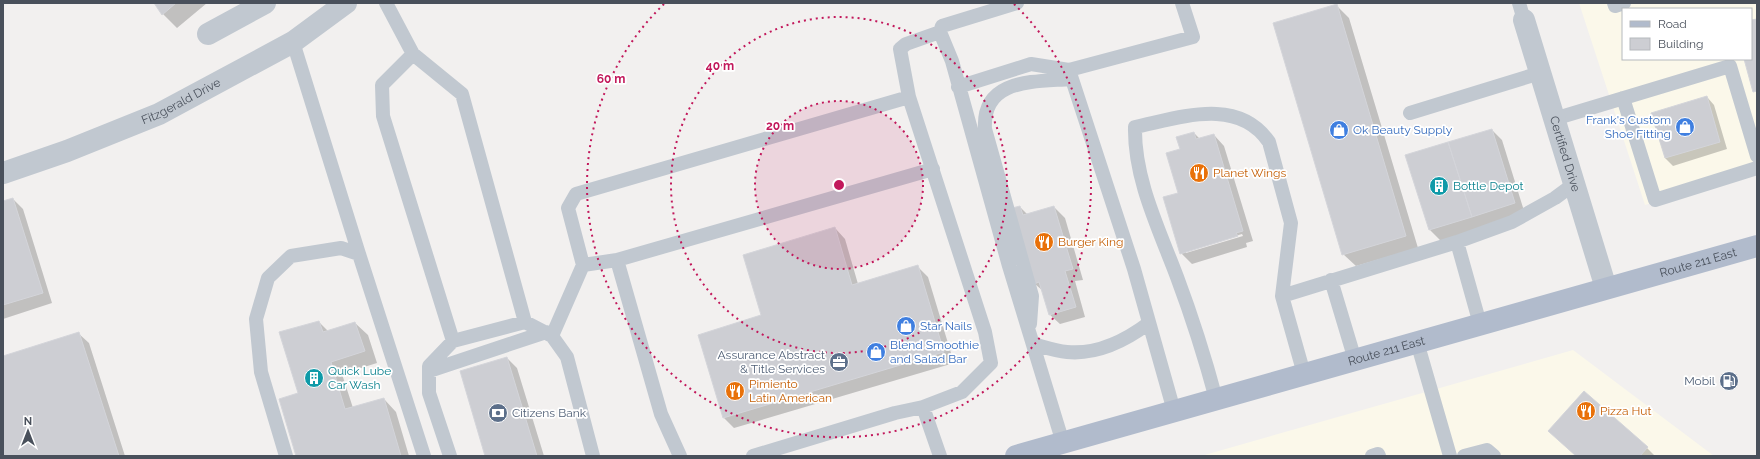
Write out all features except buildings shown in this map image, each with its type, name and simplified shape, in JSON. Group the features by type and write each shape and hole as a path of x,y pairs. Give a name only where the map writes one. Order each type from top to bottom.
{"main road":[{"name":"Route 211 East","path":"1016,456 1041,452 1063,442 1757,246"}],"street":[{"path":"208,34 265,3"},
{"name":"Fitzgerald Drive","path":"3,173 67,152 159,114 293,42 346,3"},
{"name":"Certified Drive","path":"1521,11 1606,288"}],"lane":[{"path":"386,3 413,54 462,94 525,322"},
{"path":"1017,3 942,26 940,32 952,61 1029,331 1063,442"},
{"path":"1029,331 1032,296 985,129 984,115 988,104 1002,90 1030,82 1070,74 1193,38 1182,3"},
{"path":"1614,3 1615,6 1624,3"},
{"path":"753,456 895,413 923,408 962,392 991,363 985,332 909,97 900,49 906,44 940,32"},
{"path":"293,42 424,456"},
{"path":"413,54 382,85 383,116 453,341"},
{"path":"958,86 1031,64 1070,74"},
{"path":"1554,119 1730,66 1757,156"},
{"path":"1410,113 1540,73"},
{"path":"1070,74 1134,269 1174,411"},
{"path":"429,372 549,334 583,265 568,208 576,194 909,97"},
{"path":"1623,98 1655,200 1757,168"},
{"path":"1216,399 1178,278 1148,199 1135,144 1135,127 1202,113 1215,113 1232,115 1250,123 1262,132 1268,142 1291,223 1282,296 1304,374"},
{"path":"583,265 617,260 932,169"},
{"path":"1282,296 1456,242 1512,222 1555,198 1574,184"},
{"path":"1456,242 1480,324"},
{"path":"286,456 260,364 256,319 268,278 291,256 341,248 359,254"},
{"path":"617,260 661,414 680,456"},
{"path":"1331,280 1355,360"},
{"path":"450,456 429,394 429,366 453,341 525,322 549,334 567,356 593,456"},
{"path":"1033,344 1067,352 1098,350 1130,336 1149,323"},
{"path":"1417,342 1450,456"},
{"path":"923,408 940,456"},
{"path":"1464,456 1487,450 1494,456"},
{"path":"1372,456 1378,454 1379,456"}],"shaded area":[{"path":"1579,3 1757,3 1757,170 1645,205"},
{"path":"1573,350 1714,456 1201,456"}],"place":[{"name":"Frank's Custom Shoe Fitting","path":"1685,127"},
{"name":"Ok Beauty Supply","path":"1339,130"},
{"name":"Planet Wings","path":"1199,173"},
{"name":"Bottle Depot","path":"1439,186"},
{"name":"Burger King","path":"1044,242"},
{"name":"Star Nails","path":"906,326"},
{"name":"Blend Smoothie and Salad Bar","path":"876,352"},
{"name":"Assurance Abstract & Title Services","path":"839,362"},
{"name":"Quick Lube Car Wash","path":"314,378"},
{"name":"Mobil","path":"1729,381"},
{"name":"Pimiento Latin American","path":"735,391"},
{"name":"Pizza Hut","path":"1586,411"},
{"name":"Citizens Bank","path":"498,413"}]}
